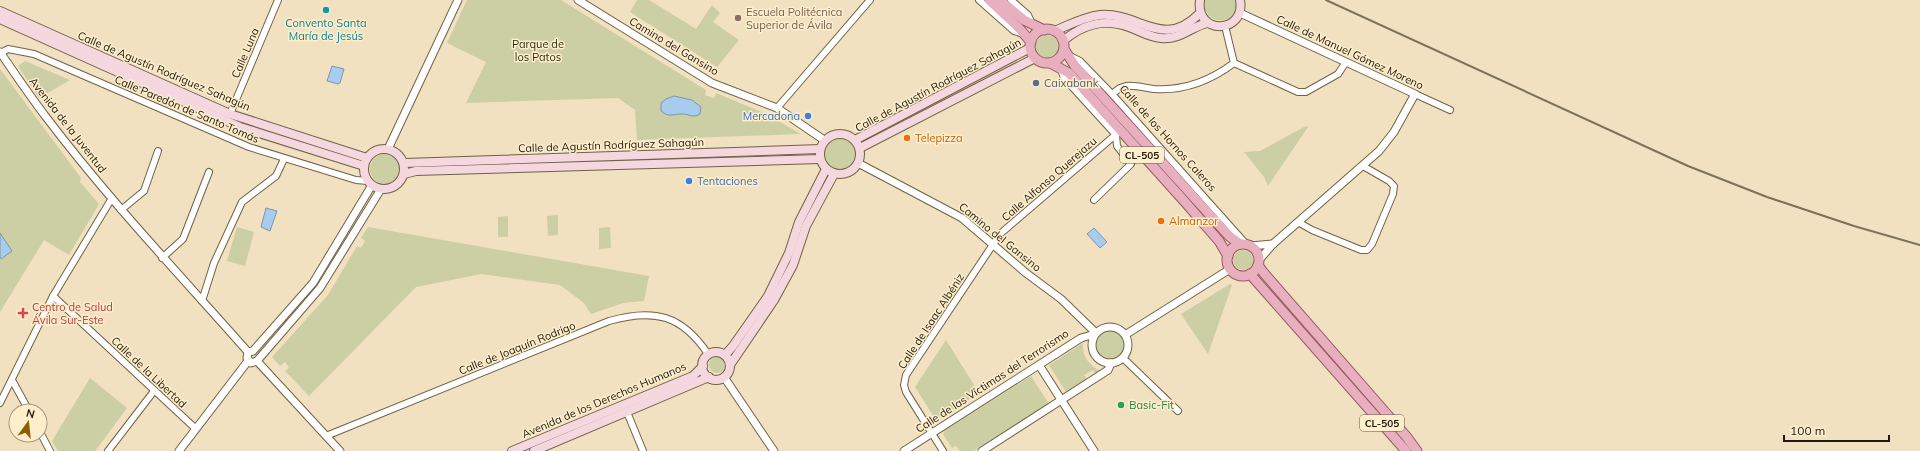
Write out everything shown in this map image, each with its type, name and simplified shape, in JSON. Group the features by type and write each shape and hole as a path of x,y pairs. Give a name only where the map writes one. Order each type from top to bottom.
{"main road":[{"path":"988,0 1024,34 1031,45 1035,58"},
{"path":"1000,0 1033,26 1049,30"},
{"path":"1200,0 1200,13 1207,22 1216,26 1225,26 1236,19 1240,13 1240,0"},
{"name":"Calle de Agustín Rodríguez Sahagún","path":"0,11 230,114 366,162"},
{"path":"1031,45 1036,34 1085,18 1101,15 1118,16 1149,28 1174,29 1185,25 1200,13"},
{"name":"Calle de Agustín Rodríguez Sahagún","path":"0,20 240,127 366,162"},
{"path":"1050,63 1059,58 1074,32 1087,25 1101,23 1116,24 1147,36 1162,38 1176,37 1207,22"},
{"name":"CL-505","path":"1049,30 1065,48"},
{"name":"Calle de Agustín Rodríguez Sahagún","path":"855,140 1031,45"},
{"name":"Calle de los Hornos Caleros","path":"1065,48 1076,66 1224,231 1245,244"},
{"name":"Calle de Agustín Rodríguez Sahagún","path":"860,148 1035,58"},
{"name":"CL-505","path":"1035,58 1041,62 1050,63 1060,67 1069,73 1118,133 1219,241 1228,256 1230,269"},
{"path":"840,133 851,136 855,140 860,148 858,163 848,173 834,174 826,169 820,159 820,149 824,140 829,136 840,133"},
{"path":"380,149 388,149 400,156 404,163 404,174 399,182 391,188 381,189 370,183 365,174 366,162 373,152 380,149"},
{"name":"Calle de Agustín Rodríguez Sahagún","path":"404,163 820,149"},
{"name":"Calle de Agustín Rodríguez Sahagún","path":"404,174 416,171 820,159"},
{"path":"725,355 768,296 789,253 799,222 826,169"},
{"path":"730,365 725,355 717,352 708,354 705,358 703,366 709,377 716,379 724,377 730,370 730,365 774,300 793,265 806,226 834,174"},
{"path":"1228,256 1232,248 1245,244"},
{"name":"CL-505","path":"1245,244 1257,252 1262,272 1406,436 1417,451"},
{"path":"1230,269 1241,275 1250,274 1259,262"},
{"name":"CL-505","path":"1250,274 1406,451"},
{"name":"Avenida de los Derechos Humanos","path":"512,451 693,376 703,366"},
{"name":"Avenida de los Derechos Humanos","path":"534,451 709,377"}],"street":[{"name":"Calle Luna","path":"230,114 278,0"},
{"path":"388,149 458,0"},
{"name":"Camino del Gansino","path":"578,0 712,83 777,108 824,140"},
{"path":"777,108 870,0"},
{"path":"979,0 1014,31 1024,34"},
{"path":"1011,0 1028,15 1033,26"},
{"name":"Calle de Manuel Gómez Moreno","path":"1240,13 1450,110"},
{"path":"1225,26 1234,62"},
{"name":"Calle de los Hornos Caleros","path":"1065,48 1112,94 1245,244"},
{"name":"Calle Paredón de Santo Tomás","path":"0,53 8,49 34,54 225,137 284,158 370,183"},
{"name":"Avenida de la Juventud","path":"0,53 46,118 121,210 162,258 251,352"},
{"path":"1234,62 1301,93 1338,74 1346,62"},
{"path":"1112,94 1120,88 1126,86 1174,89 1195,85 1212,78 1234,62"},
{"path":"1259,262 1273,244 1379,151 1394,132 1415,94"},
{"path":"1094,200 1131,164 1117,146 1118,133"},
{"name":"Calle Alfonso Querejazu","path":"992,244 1000,234 1118,133"},
{"path":"121,210 144,191 158,151"},
{"path":"202,301 214,263 242,202 276,176 284,158"},
{"name":"Camino del Gansino","path":"858,163 962,218 1026,273 1061,299 1096,334"},
{"path":"1298,222 1312,230 1361,250 1367,250 1372,244 1393,194 1394,186 1389,180 1363,166"},
{"path":"162,258 183,240 209,172"},
{"path":"179,451 248,361 247,358 251,352 313,283 370,183"},
{"path":"248,361 254,363 258,360 320,288 381,189"},
{"path":"0,403 53,296 112,198"},
{"name":"Calle de Isaac Albéniz","path":"943,451 906,392 904,385 906,375 992,244"},
{"path":"1245,244 1273,244"},
{"path":"1126,335 1230,269"},
{"name":"Calle de la Libertad","path":"53,296 196,429"},
{"name":"Calle de Joaquín Rodrigo","path":"326,436 609,321 630,315 654,315 672,320 689,330 708,354"},
{"path":"1109,326 1118,328 1126,335 1128,347 1123,358 1111,363 1101,361 1094,354 1092,344 1096,334 1109,326"},
{"name":"Calle de las Víctimas del Terrorismo","path":"904,451 1081,338 1096,334"},
{"path":"251,352 258,353 258,360 340,451"},
{"path":"1123,358 1178,411"},
{"path":"982,451 1108,370 1111,363"},
{"path":"1039,365 1094,451"},
{"path":"724,377 774,451"},
{"path":"12,380 25,403"},
{"path":"108,451 154,391"},
{"path":"627,412 643,451"}],"green space":[{"name":"Parque de los Patos","path":"467,0 561,0 706,90 705,95 714,98 716,93 764,113 801,134 637,140 635,110 618,98 466,103 486,62 447,43"},
{"path":"637,0 649,0 696,29 712,5 720,13 713,22 739,40 717,67 630,12"},
{"path":"1205,0 1235,0 1236,9 1233,15 1228,19 1214,19 1205,9"},
{"path":"1047,35 1052,36 1058,42 1058,52 1052,58 1047,59 1042,58 1036,52 1035,47 1036,42 1042,36"},
{"path":"25,61 70,80 39,98 18,66"},
{"path":"0,69 81,178 80,182 99,204 69,255 44,240 0,312"},
{"path":"1306,126 1308,127 1268,186 1264,177 1244,152 1260,151"},
{"path":"840,139 851,143 855,154 851,165 840,169 829,165 825,154 829,143"},
{"path":"385,154 396,158 400,169 396,180 385,184 374,180 370,169 374,158"},
{"path":"558,215 558,235 548,236 547,216"},
{"path":"508,216 508,237 498,237 498,217"},
{"path":"237,227 254,232 245,266 227,261"},
{"path":"368,227 649,276 644,301 623,303 591,314 584,303 560,285 481,274 416,287 309,396 285,371 289,368 285,362 280,366 272,357 328,295 357,246 361,248 365,241 361,238"},
{"path":"610,227 611,248 599,249 599,228"},
{"path":"1239,250 1247,250 1253,256 1253,264 1247,270 1239,270 1233,264 1233,256"},
{"path":"1230,284 1232,285 1208,354 1181,314"},
{"path":"1110,329 1116,330 1124,338 1124,350 1116,358 1110,359 1104,358 1096,350 1095,344 1096,338 1104,330"},
{"path":"946,340 979,393 936,420 915,387"},
{"path":"1083,343 1087,360 1101,371 1095,374 1093,370 1084,375 1087,380 1066,392 1049,365"},
{"path":"714,357 720,357 725,362 723,371 720,373 714,373 709,368 709,362"},
{"path":"1031,376 1049,404 974,451 960,451 956,446 952,448 943,434 944,431"},
{"path":"90,378 127,408 95,451 58,451 52,441"}],"water":[{"path":"332,66 344,69 340,83 338,84 327,81"},
{"path":"674,96 692,100 701,107 700,114 692,116 683,114 669,115 661,111 661,103"},
{"path":"266,208 277,211 270,231 261,227"},
{"path":"1094,228 1107,242 1100,248 1087,234"},
{"path":"0,233 12,251 1,259 0,257"}],"railway":[{"path":"1326,0 1688,166 1767,197 1854,226 1920,245"}],"place":[{"name":"Convento Santa María de Jesús","path":"326,10"},
{"name":"Escuela Politécnica Superior de Ávila","path":"738,18"},
{"name":"Caixabank","path":"1036,83"},
{"name":"Mercadona","path":"808,116"},
{"name":"Telepizza","path":"907,138"},
{"name":"Tentaciones","path":"689,181"},
{"name":"Almanzor","path":"1161,221"},
{"name":"Centro de Salud Ávila Sur-Este","path":"23,313"},
{"name":"Basic-Fit","path":"1121,405"}]}
